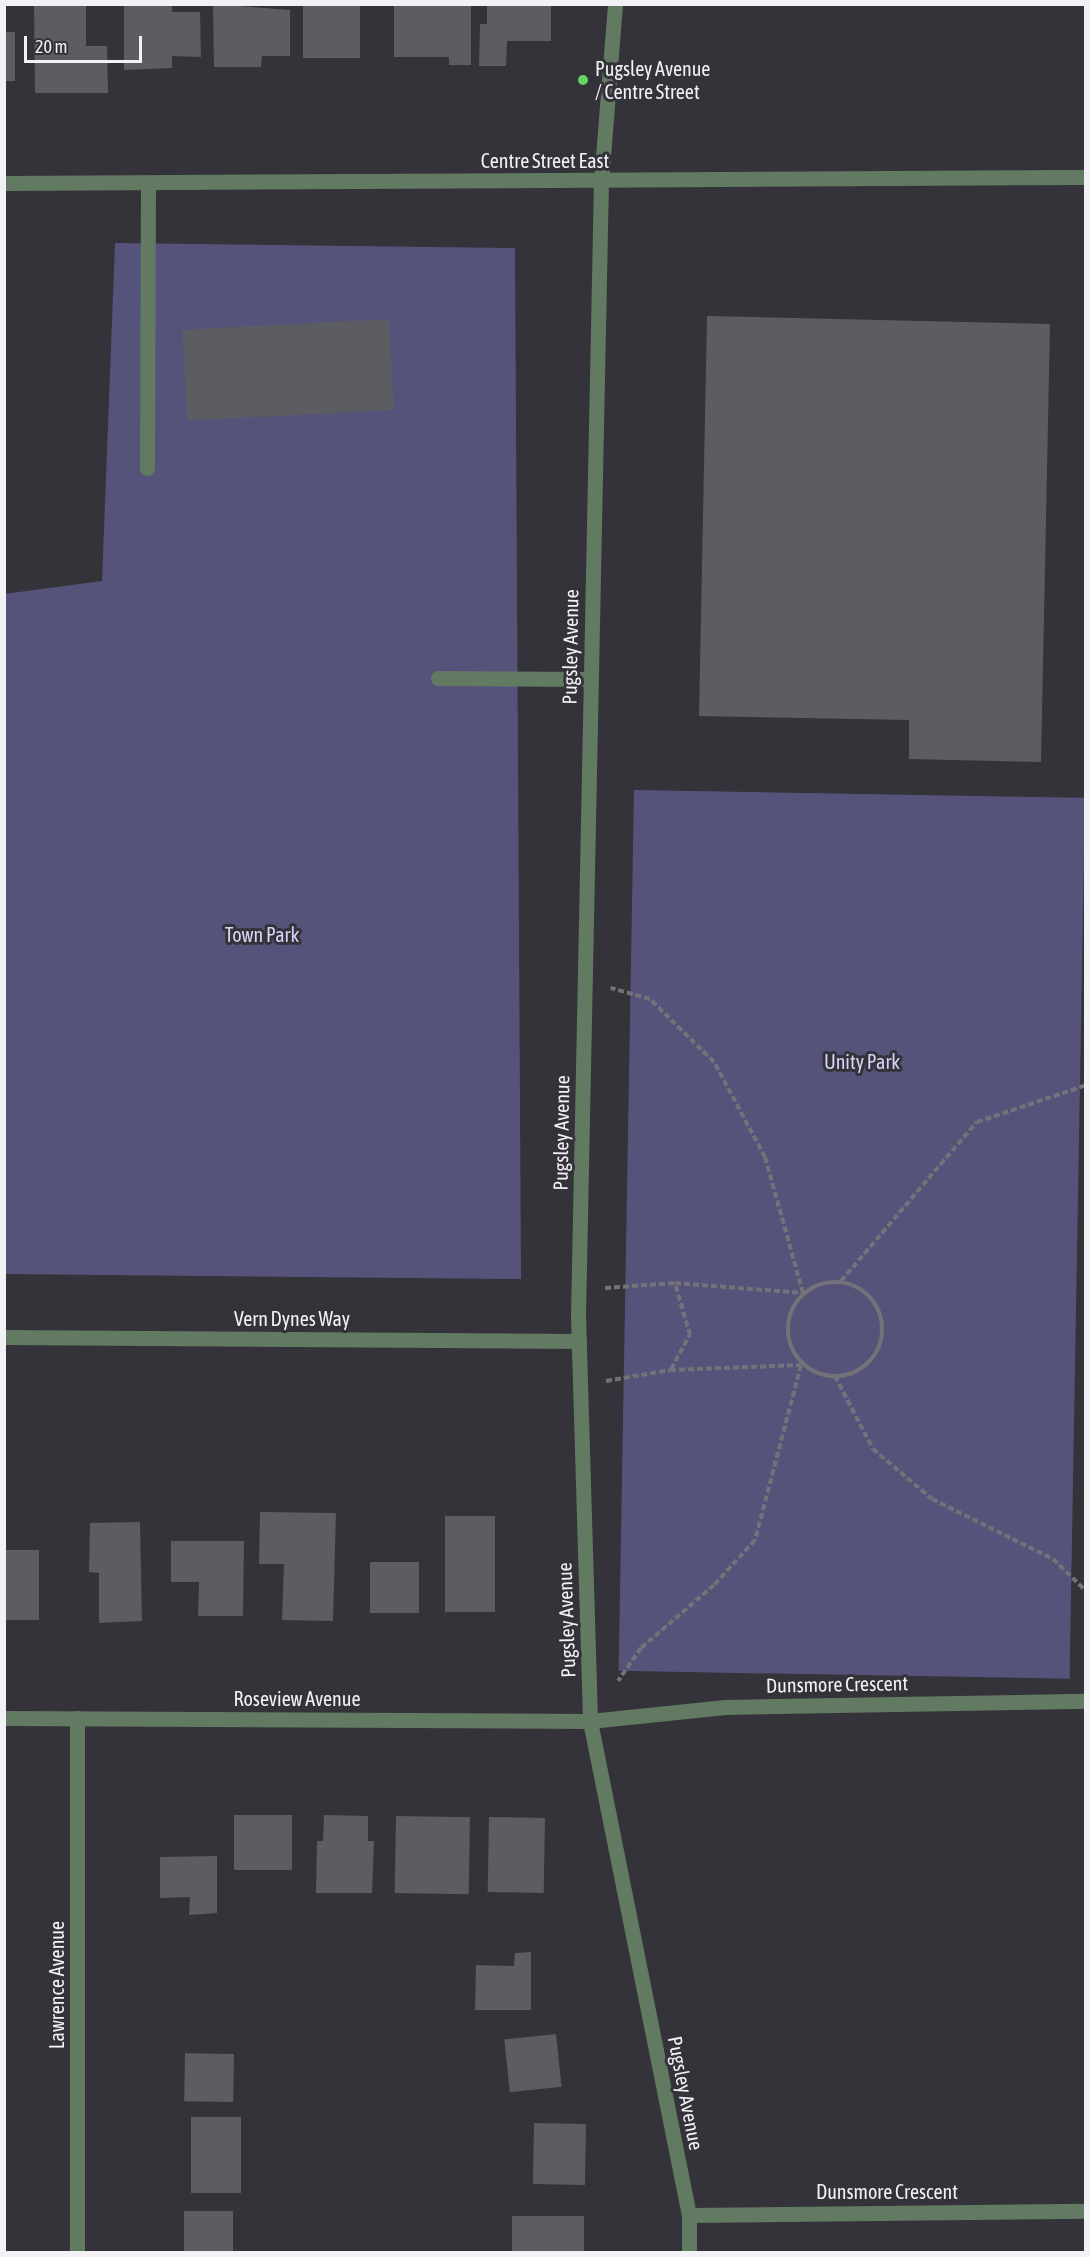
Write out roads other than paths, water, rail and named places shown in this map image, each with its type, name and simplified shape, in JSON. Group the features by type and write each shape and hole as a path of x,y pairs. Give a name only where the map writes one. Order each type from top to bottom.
{"street":[{"name":"Pugsley Avenue","path":"615,4 601,180 579,1289 590,1720 689,2215 689,2253"},
{"name":"Centre Street East","path":"4,183 1086,177"},
{"path":"147,468 148,183"},
{"path":"438,678 590,679"},
{"name":"Vern Dynes Way","path":"4,1337 579,1341"},
{"name":"Dunsmore Crescent","path":"590,1720 725,1707 1086,1701"},
{"name":"Roseview Avenue","path":"4,1718 590,1720"},
{"name":"Lawrence Avenue","path":"77,1718 77,2253"},
{"name":"Dunsmore Crescent","path":"689,2215 1086,2211"}],"place":[{"name":"Pugsley Avenue / Centre Street","path":"583,80"}],"park label":[{"name":"Town Park","path":"262,934"},
{"name":"Unity Park","path":"862,1061"}]}
